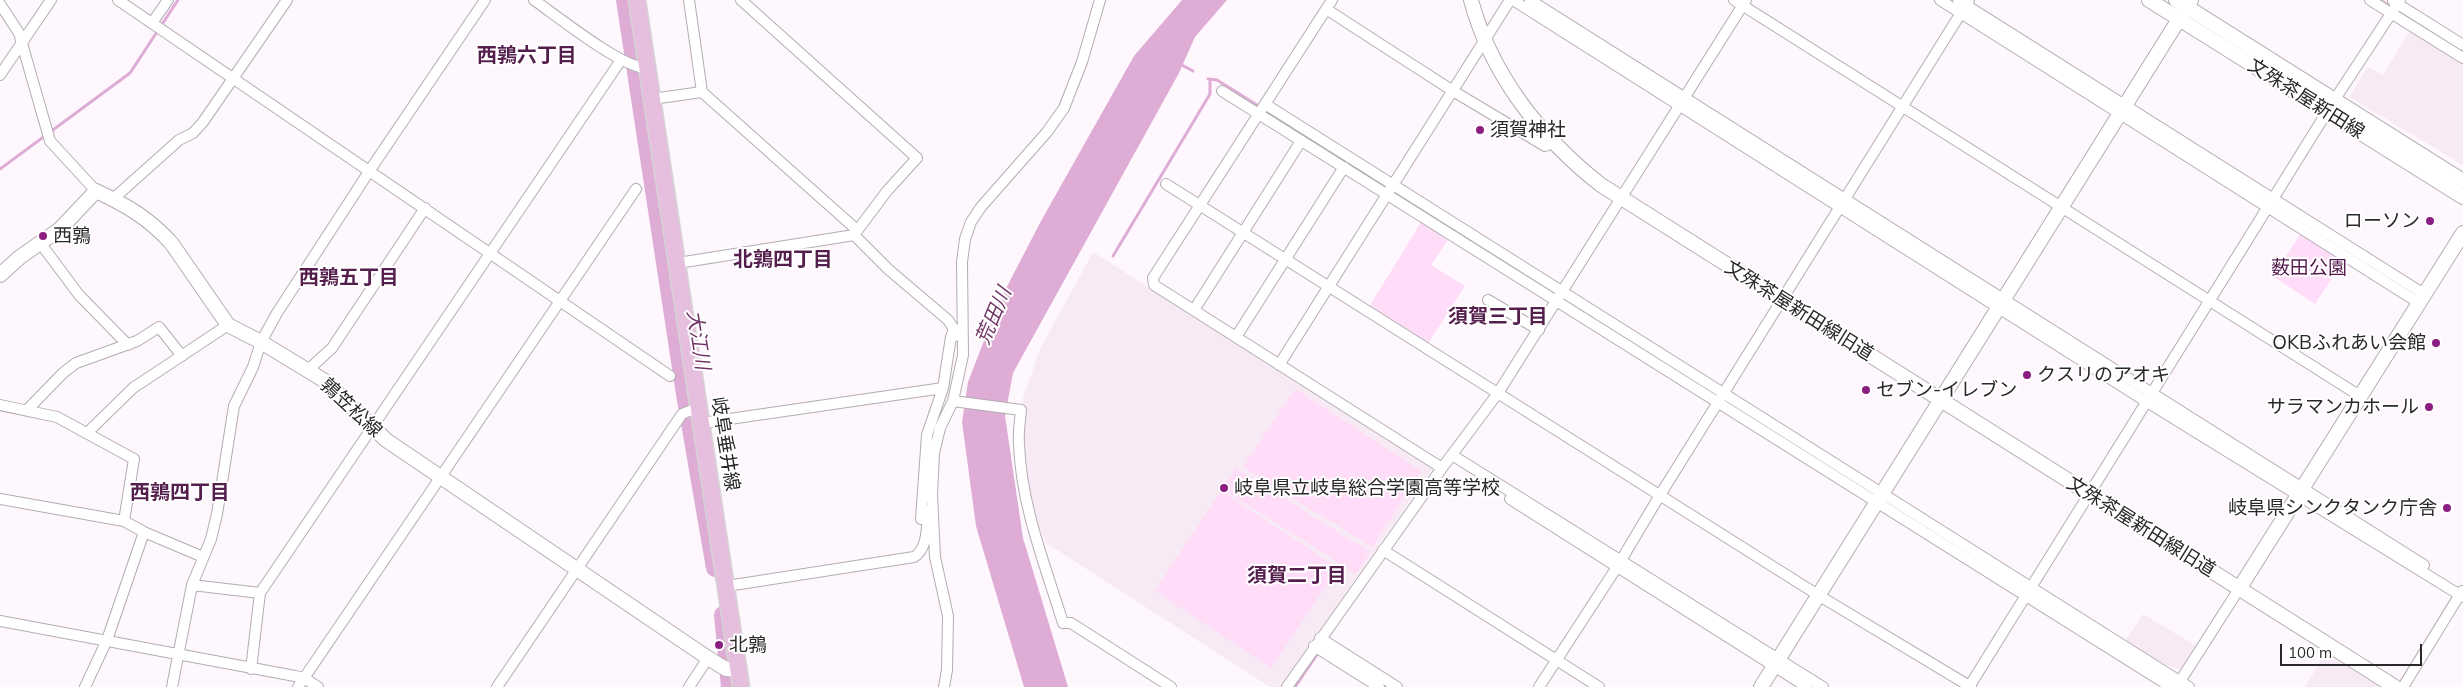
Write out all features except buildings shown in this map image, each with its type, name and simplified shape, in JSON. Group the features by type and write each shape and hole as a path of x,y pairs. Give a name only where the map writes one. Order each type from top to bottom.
{"main road":[{"name":"岐阜垂井線","path":"637,0 639,67 652,99 678,263 698,413 727,586 732,670 741,687"}],"street":[{"path":"0,75 51,0"},
{"path":"118,0 670,376"},
{"path":"152,23 168,0"},
{"path":"113,199 179,140 193,133 287,0"},
{"path":"172,687 192,585 211,539 217,514 234,406 254,367 261,342 277,313 370,170 486,0"},
{"path":"534,0 621,60 639,67"},
{"path":"689,0 702,92 856,233 888,269 948,320 954,329 954,351 959,374"},
{"path":"678,263 856,233 887,191 917,158 741,0"},
{"path":"944,687 947,670 948,616 935,557 932,495 934,454 940,428 957,402 959,374 963,355 962,262 965,239 971,222 981,207 1047,132 1064,108 1082,62 1100,0"},
{"path":"1332,0 1153,278 1154,285 1279,365 1448,461 1619,564 1776,663 1823,687"},
{"name":"文殊茶屋新田線旧道","path":"1471,0 1484,41 1506,82 1553,143 1574,164 1621,198 1941,402 2395,687"},
{"path":"1279,365 1484,41 1512,0 1682,101"},
{"path":"1530,0 1682,101 1843,203 2002,303 2153,392 2301,492"},
{"path":"1940,0 1964,5 2124,110 2422,298"},
{"name":"文殊茶屋新田線","path":"2149,0 2463,197"},
{"path":"2370,0 2463,58"},
{"path":"2335,99 2391,13 2396,1 2463,45"},
{"path":"1287,687 1383,550 1498,393 1682,101 1741,2 1903,108 2063,207 2360,396"},
{"path":"1761,687 2124,110 2180,19 2185,2"},
{"name":"文殊茶屋新田線","path":"2185,2 2463,180"},
{"path":"0,4 20,34 50,142 96,191 60,229 20,257 0,275"},
{"path":"1539,687 1619,564 1782,299 1903,108 1964,5"},
{"path":"1326,10 1453,91 1545,146 1553,143"},
{"path":"251,669 260,593 371,426 621,60"},
{"path":"1222,91 1344,167 1390,190 1563,291 1724,393 1880,498"},
{"path":"652,99 702,92"},
{"path":"1265,104 1557,301 1718,402 1880,498 2178,684 2190,687"},
{"path":"1166,184 1818,595 1970,687 2028,590 2327,112"},
{"path":"1194,310 1301,140"},
{"path":"1236,337 1344,167"},
{"path":"301,682 636,189"},
{"name":"鶉笠松線","path":"96,191 148,219 166,238 228,325 261,342 325,381 386,440 708,658 732,670"},
{"path":"308,370 332,348 425,208"},
{"path":"2178,684 2463,233"},
{"path":"41,244 79,295 128,344"},
{"path":"1488,300 1539,330"},
{"path":"2002,303 2147,402 2301,492 2462,593 2403,687"},
{"path":"87,433 133,388 228,325"},
{"path":"27,410 63,373 76,363 137,341 159,327 182,356"},
{"path":"921,551 927,435 943,388 954,329"},
{"path":"497,687 682,414 943,388"},
{"path":"957,402 1021,410 1019,444 1027,502 1036,538 1063,623 1070,623 1171,687"},
{"path":"0,405 57,417 134,459 124,521"},
{"path":"727,586 914,557 921,551 924,545 929,501 932,495"},
{"path":"0,499 124,521 144,532 203,557"},
{"path":"85,687 107,640 144,532"},
{"path":"1383,550 1599,687"},
{"path":"192,585 260,593"},
{"path":"2028,590 2171,687"},
{"path":"0,622 179,654 251,669 318,687"},
{"path":"1317,642 1379,687"},
{"path":"1317,642 1397,687"},
{"path":"689,687 708,658"},
{"path":"1776,663 1807,687"}],"shaded area":[{"path":"2411,28 2463,60 2463,165 2349,97 2368,67 2383,75"},
{"name":"岐阜県立岐阜総合学園高等学校","path":"1093,252 1433,468 1280,687 1270,687 1046,543 1032,509 1024,454 1023,398 1040,349"},
{"path":"2143,614 2196,646 2181,670 2162,663 2125,641"},
{"path":"2325,654 2378,686 2305,687"}],"green space":[{"path":"1423,219 1450,237 1431,265 1465,286 1427,345 1369,307"},
{"name":"薮田公園","path":"2301,233 2344,260 2315,304 2273,276"},
{"path":"1295,389 1421,471 1372,547 1243,467"},
{"path":"1236,468 1370,552 1356,574 1223,489"},
{"path":"1221,491 1338,568 1271,668 1155,591"}],"water":[{"name":"荒田川","path":"1182,0 1227,0 1195,37 1179,73 1013,373 1005,416 1023,538 1068,687 1024,687 976,526 962,422 968,382 999,302 1041,221 1134,56"}],"waterway":[{"path":"0,169 130,73 178,0"},
{"name":"大江川","path":"625,0 685,394 715,568"},
{"path":"2380,0 2391,7"},
{"path":"2397,11 2463,52"},
{"path":"1180,64 1193,71"},
{"path":"1208,79 1217,80 1260,107"},
{"path":"1113,256 1210,94 1210,79"},
{"path":"1266,111 1387,187"},
{"path":"1395,192 1459,232"},
{"name":"大江川","path":"723,615 730,687"},
{"path":"1295,687 1318,653"}],"place":[{"name":"須賀神社","path":"1480,130"},
{"name":"ローソン","path":"2430,221"},
{"name":"西鶉","path":"43,236"},
{"name":"OKBふれあい会館","path":"2436,343"},
{"name":"クスリのアオキ","path":"2027,375"},
{"name":"セブン-イレブン","path":"1866,390"},
{"name":"サラマンカホール","path":"2429,407"},
{"name":"岐阜県立岐阜総合学園高等学校","path":"1224,488"},
{"name":"岐阜県シンクタンク庁舎","path":"2447,508"},
{"name":"北鶉","path":"719,645"}],"district":[{"name":"西鶉六丁目","path":"527,56"},
{"name":"北鶉四丁目","path":"783,260"},
{"name":"西鶉五丁目","path":"349,278"},
{"name":"須賀三丁目","path":"1498,317"},
{"name":"西鶉四丁目","path":"180,493"},
{"name":"須賀二丁目","path":"1297,576"}]}
